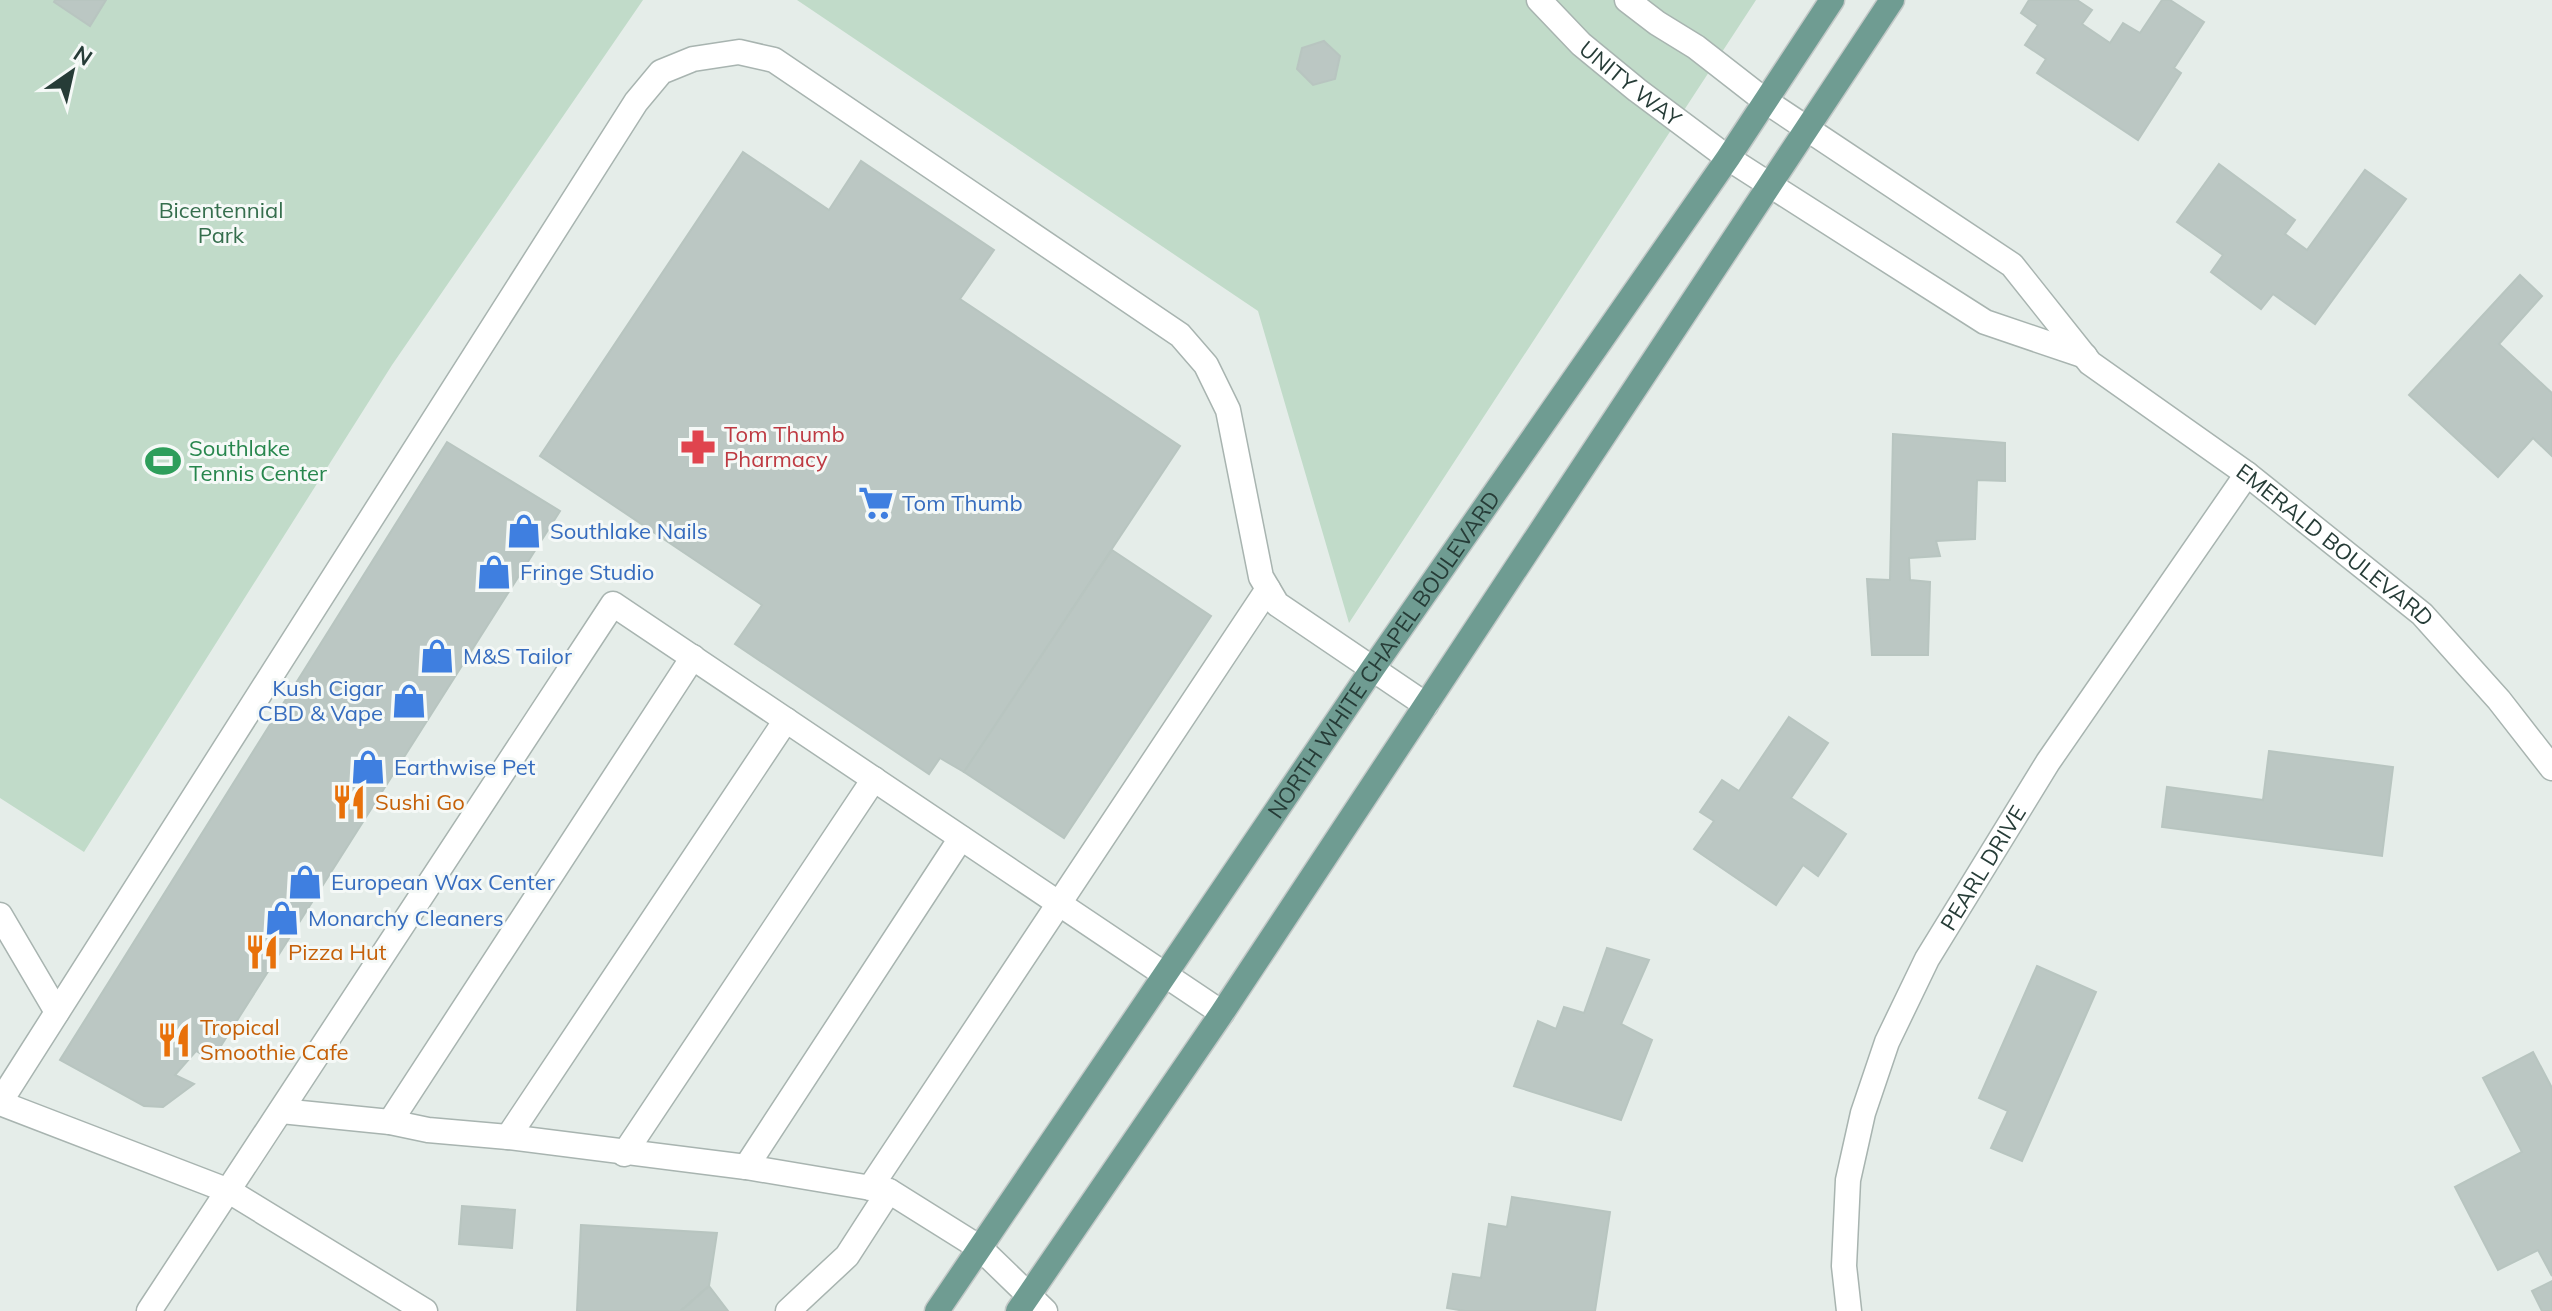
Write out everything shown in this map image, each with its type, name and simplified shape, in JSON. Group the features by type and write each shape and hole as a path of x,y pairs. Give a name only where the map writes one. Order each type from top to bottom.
{"main road":[{"name":"NORTH WHITE CHAPEL BOULEVARD","path":"937,1311 1373,668 1728,158 1832,0"},
{"path":"1031,1306 1892,0"}],"street":[{"name":"UNITY WAY","path":"1539,0 1581,44 1728,158"},
{"path":"1627,0 1696,47 1764,100"},
{"path":"425,1311 229,1191 0,1102 636,102 661,72 693,59 739,52 774,60 1180,335 1206,365 1228,410 1261,577 1277,604 1426,705"},
{"name":"EMERALD BOULEVARD","path":"1764,100 2012,265 2090,363 2247,474 2422,614 2499,700 2552,768"},
{"name":"EMERALD BOULEVARD","path":"1728,158 1985,322 2085,356"},
{"name":"PEARL DRIVE","path":"1849,1311 1844,1266 1848,1180 1863,1113 1887,1042 1927,959 2048,762 2247,474"},
{"path":"788,1311 847,1256 879,1189 1058,903 1268,589"},
{"path":"149,1311 613,604 1222,1013"},
{"path":"390,1122 693,657"},
{"path":"508,1137 786,720"},
{"path":"624,1154 874,779"},
{"path":"746,1167 961,838"},
{"path":"0,915 57,1012"},
{"path":"281,1111 746,1167 879,1189 980,1248 1031,1306"}],"green space":[{"name":"Bicentennial Park","path":"0,0 643,0 392,365 84,852 0,798"},
{"path":"797,0 1756,0 1349,623 1258,311"}],"building":[{"path":"55,0 106,0 90,26"},
{"path":"2029,0 2077,0 2092,10 2082,24 2110,43 2123,23 2140,33 2162,0 2170,0 2204,22 2174,68 2181,73 2138,140 2037,73 2046,59 2025,45 2038,25 2021,13"},
{"path":"1324,41 1340,56 1335,79 1313,85 1297,69 1302,48"},
{"name":"Tom Thumb","path":"743,152 829,210 861,161 994,250 960,299 1180,446 964,772 940,758 929,774 735,644 762,605 540,456"},
{"path":"2219,164 2295,220 2285,234 2307,250 2365,170 2406,199 2315,324 2273,294 2261,309 2211,272 2223,255 2177,222"},
{"path":"2520,275 2542,296 2499,344 2552,393 2552,456 2533,438 2498,477 2409,395"},
{"path":"1893,434 2005,443 2005,481 1977,480 1975,539 1936,541 1940,556 1909,558 1910,580 1930,582 1928,655 1872,655 1867,579 1890,580"},
{"path":"447,442 560,511 212,1060 196,1051 175,1075 194,1084 163,1107 144,1106 60,1060"},
{"path":"1112,550 1211,616 1064,838 964,772"},
{"path":"1789,717 1828,743 1791,798 1846,834 1818,876 1803,865 1776,905 1694,849 1714,821 1700,812 1722,780 1739,791"},
{"path":"2269,751 2393,767 2382,856 2162,827 2167,787 2263,800"},
{"path":"1607,948 1649,960 1621,1024 1652,1040 1621,1120 1514,1086 1538,1021 1556,1029 1564,1007 1584,1013"},
{"path":"2037,966 2096,992 2022,1161 1991,1148 2008,1111 1979,1098"},
{"path":"2533,1052 2552,1088 2552,1276 2538,1250 2498,1270 2455,1187 2522,1152 2483,1078"},
{"path":"1512,1197 1610,1212 1595,1311 1465,1311 1447,1308 1453,1274 1481,1278 1489,1224 1507,1227"},
{"path":"462,1206 515,1210 512,1248 459,1244"},
{"path":"581,1225 717,1233 709,1286 681,1311 577,1311"},
{"path":"2552,1281 2552,1311 2542,1311 2532,1291"},
{"path":"709,1286 728,1311 681,1311"}],"place":[{"name":"Tom Thumb Pharmacy","path":"698,447"},
{"name":"Southlake Tennis Center","path":"163,461"},
{"name":"Tom Thumb","path":"876,503"},
{"name":"Southlake Nails","path":"524,531"},
{"name":"Fringe Studio","path":"494,572"},
{"name":"M&S Tailor","path":"437,656"},
{"name":"Kush Cigar CBD & Vape","path":"409,701"},
{"name":"Earthwise Pet","path":"368,767"},
{"name":"Sushi Go","path":"349,802"},
{"name":"European Wax Center","path":"305,882"},
{"name":"Monarchy Cleaners","path":"282,918"},
{"name":"Pizza Hut","path":"262,952"},
{"name":"Tropical Smoothie Cafe","path":"174,1040"}]}
